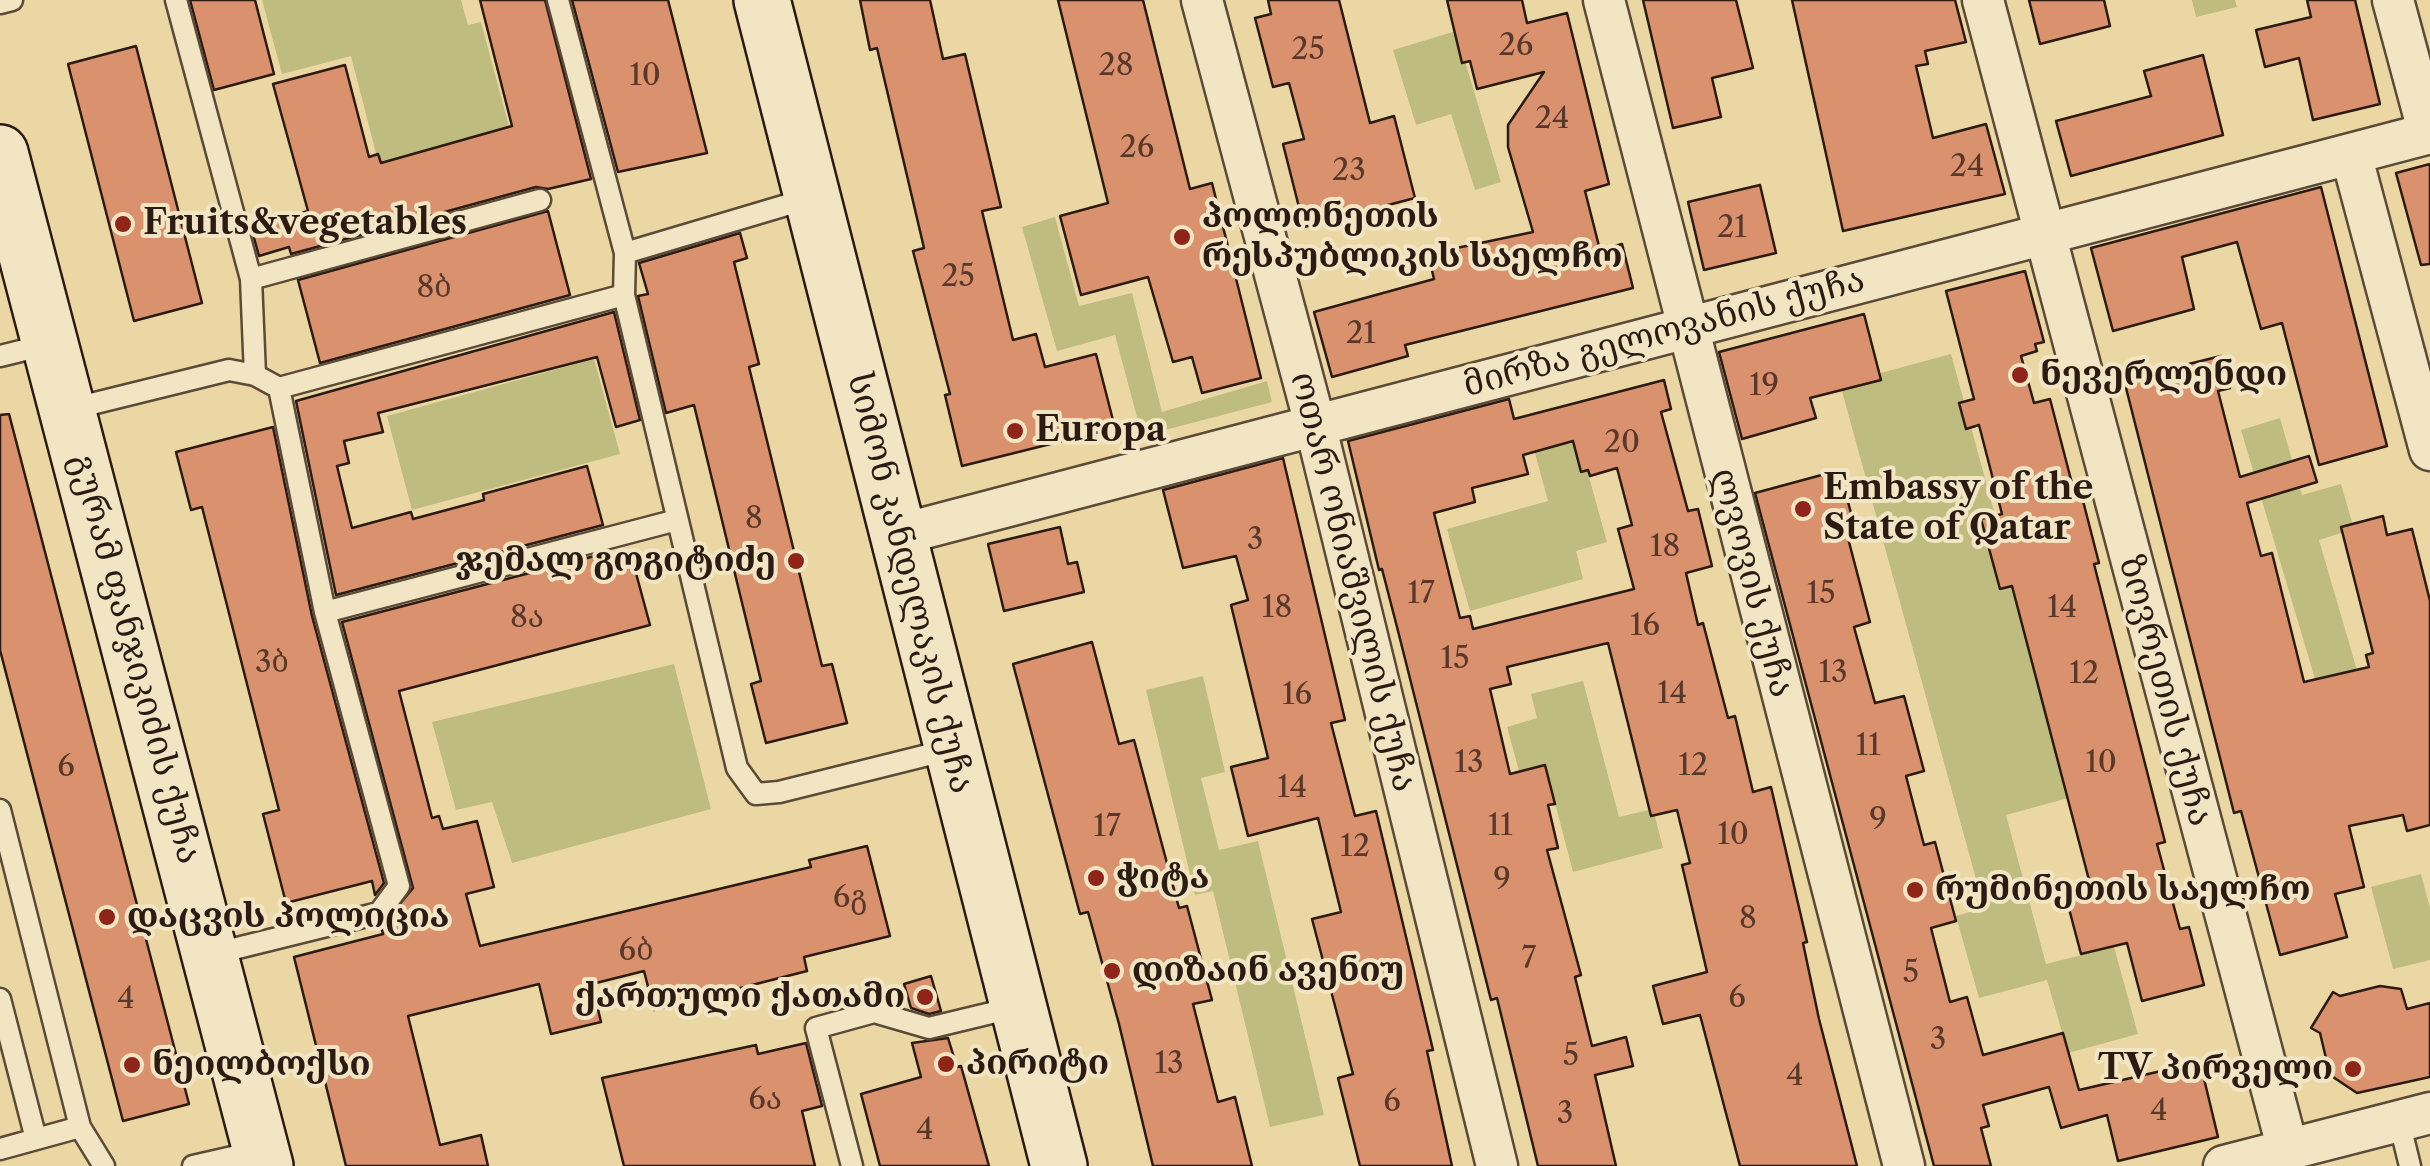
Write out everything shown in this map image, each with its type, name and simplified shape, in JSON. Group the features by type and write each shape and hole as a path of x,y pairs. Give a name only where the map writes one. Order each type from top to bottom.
{"main road":[{"name":"სიმონ კანდელაკის ქუჩა","path":"762,0 1059,1166"},
{"name":"გურამ ფანჯიკიძის ქუჩა","path":"0,153 26,350 69,409 263,1158"}],"street":[{"name":"ოთარ ონიაშვილის ქუჩა","path":"1202,0 1316,424 1497,1166"},
{"name":"ლვოვის ქუჩა","path":"1604,0 1904,1166"},
{"name":"ზოვრეთის ქუჩა","path":"1983,0 2042,235 2288,1150"},
{"path":"2393,0 2429,134"},
{"name":"მირზა გელოვანის ქუჩა","path":"898,536 2429,134"},
{"path":"2350,154 2430,450"},
{"path":"2224,1166 2414,1117"}],"lane":[{"path":"0,3 12,0"},
{"path":"176,0 251,279 255,375"},
{"path":"558,0 624,253 624,296 737,768 756,794 952,750"},
{"path":"624,253 812,197"},
{"path":"251,279 540,200"},
{"path":"69,409 229,370 255,375 279,388 624,296"},
{"path":"212,954 379,913 398,886 326,612 279,388"},
{"path":"326,612 676,520"},
{"path":"0,810 80,1127 104,1166"},
{"path":"0,1000 36,1139"},
{"path":"852,1166 816,1028 874,1012 929,1028 1018,1006"},
{"path":"2410,1166 2414,1117"},
{"path":"0,1149 80,1127"},
{"path":"192,1166 263,1158"}],"shaded area":[{"path":"262,0 461,0 468,25 481,22 510,130 379,165 351,56 282,74"},
{"path":"2192,0 2235,0 2237,7 2196,17"},
{"path":"1456,31 1501,182 1475,190 1451,114 1416,125 1393,50"},
{"path":"1055,217 1079,306 1132,293 1162,412 1267,381 1272,402 1142,436 1115,335 1057,351 1022,227"},
{"path":"1951,354 2072,797 2006,815 2046,964 2114,947 2138,1034 2068,1053 2047,980 1979,998 1956,916 1984,908 1840,384"},
{"path":"594,359 620,454 412,510 387,416"},
{"path":"2280,418 2302,495 2341,484 2354,529 2319,540 2359,677 2318,689 2241,430"},
{"path":"1576,430 1607,542 1576,551 1583,579 1470,611 1447,529 1548,501 1532,442"},
{"path":"674,664 711,809 512,863 492,802 456,810 432,722"},
{"path":"1203,676 1225,772 1201,778 1219,850 1258,841 1324,1115 1270,1127 1213,891 1195,895 1146,690"},
{"path":"1583,681 1619,817 1653,809 1663,848 1573,872 1548,776 1522,782 1507,727 1537,718 1531,694"},
{"path":"2421,874 2430,908 2430,960 2393,969 2371,887"}],"building":[{"path":"190,0 255,0 274,74 214,90"},
{"path":"480,0 545,0 591,179 548,189 536,187 291,254 289,247 259,256 251,227 308,211 273,84 345,65 369,157 378,154 381,163 512,126"},
{"path":"572,0 668,0 707,153 618,172"},
{"path":"860,0 930,0 943,59 965,54 1001,207 982,211 1013,340 1036,334 1045,367 1096,354 1115,428 962,466 945,395 950,394 913,251 924,248 877,48 870,50"},
{"path":"1058,0 1143,0 1190,189 1212,183 1261,378 1202,393 1192,357 1173,362 1148,277 1081,295 1060,216 1108,203"},
{"path":"1268,0 1339,0 1370,123 1394,116 1415,198 1304,227 1283,144 1304,139 1289,83 1273,87 1255,18 1271,14"},
{"path":"1447,0 1522,0 1527,23 1567,13 1609,184 1585,191 1600,250 1622,244 1633,288 1405,345 1408,356 1332,377 1314,312 1434,279 1428,254 1533,232 1508,147 1508,125 1544,72 1477,89 1470,61 1462,63"},
{"path":"1643,0 1736,0 1753,68 1712,78 1721,117 1673,128"},
{"path":"1792,0 1955,0 1966,42 1925,51 1928,64 1916,66 1933,138 1986,124 2005,194 1843,231"},
{"path":"2029,0 2104,0 2110,26 2040,44"},
{"path":"2307,0 2355,0 2380,104 2313,120 2299,58 2265,67 2256,30 2311,17"},
{"path":"136,46 202,303 134,321 68,64"},
{"path":"2203,55 2223,135 2071,176 2056,121 2151,96 2144,71"},
{"path":"2430,164 2430,264 2421,265 2396,173"},
{"path":"1760,185 1776,253 1704,270 1688,202"},
{"path":"2321,187 2387,446 2319,465 2282,323 2261,329 2237,242 2182,257 2194,309 2113,331 2091,248"},
{"path":"548,211 570,295 320,363 298,280"},
{"path":"740,233 747,258 734,262 759,364 749,367 822,666 832,664 847,723 766,743 751,684 761,681 694,405 666,413 638,296 648,294 639,263"},
{"path":"2025,271 2044,342 2035,344 2037,351 2021,356 2034,403 2050,399 2075,495 2081,493 2099,563 2094,564 2165,842 2157,844 2180,929 2189,927 2204,985 2142,1001 2127,943 2081,954 2063,886 2089,880 2012,586 2000,589 1981,519 2002,514 1979,425 1966,429 1959,403 1974,399 1946,291"},
{"path":"614,312 640,420 616,427 597,357 378,413 383,432 344,441 349,463 337,466 352,528 411,512 413,519 484,500 483,494 587,466 603,525 336,595 296,401"},
{"path":"1864,314 1881,380 1810,398 1816,418 1742,439 1719,352"},
{"path":"2221,356 2230,388 2218,391 2240,477 2309,456 2317,482 2247,503 2261,556 2272,553 2304,682 2369,667 2366,655 2373,653 2341,527 2383,516 2387,535 2412,529 2430,601 2430,825 2407,831 2403,815 2349,826 2364,887 2335,894 2347,937 2280,955 2241,811 2234,813 2124,380"},
{"path":"1664,380 1671,409 1661,412 1688,511 1698,509 1712,566 1686,573 1698,625 1703,623 1728,718 1735,716 1753,792 1771,787 1807,942 1803,943 1819,1019 1857,1166 1740,1166 1700,1015 1663,1024 1653,986 1707,972 1682,865 1690,863 1677,810 1651,816 1608,643 1507,667 1511,684 1490,689 1510,774 1545,765 1555,804 1548,805 1558,848 1547,850 1581,975 1575,977 1592,1046 1626,1037 1633,1066 1595,1075 1616,1166 1538,1166 1497,998 1491,1000 1348,441 1509,399 1514,419","holes":["1573,441 1581,472 1588,470 1590,476 1617,468 1632,525 1618,529 1634,589 1473,629 1470,616 1460,618 1434,513 1475,502 1472,488 1528,474 1523,455"]},
{"path":"9,414 189,1104 123,1121 0,650 0,415"},
{"path":"273,427 312,616 384,883 375,895 372,881 286,903 263,814 279,810 202,507 191,510 176,452"},
{"path":"1283,458 1345,720 1331,723 1355,816 1376,811 1433,1050 1427,1051 1452,1166 1360,1166 1338,1078 1353,1074 1312,919 1341,912 1318,818 1248,836 1231,767 1268,758 1231,605 1248,600 1236,556 1183,568 1163,490"},
{"path":"1829,473 1835,497 1846,494 1853,521 1844,523 1870,622 1854,627 1875,703 1904,696 1924,771 1906,776 1924,845 1935,842 1956,921 1931,928 1950,1002 1967,997 1983,1055 2063,1033 2079,1090 2200,1062 2218,1137 2118,1161 2107,1115 2061,1128 2049,1087 1983,1105 1989,1126 1981,1128 1991,1166 1934,1166 1755,493"},
{"path":"1060,527 1068,564 1077,562 1084,592 1004,611 988,544"},
{"path":"630,551 650,625 399,691 432,818 439,816 443,829 477,821 494,887 466,894 480,946 811,867 809,860 867,846 890,936 804,957 807,971 654,1010 644,971 592,984 601,1022 551,1034 539,984 408,1016 440,1145 481,1135 488,1166 346,1166 294,957 383,934 381,927 413,888 342,622 610,552 611,556"},
{"path":"1092,642 1119,744 1134,740 1179,908 1187,906 1212,1000 1193,1004 1218,1102 1235,1097 1252,1166 1153,1166 1088,912 1080,914 1013,664"},
{"path":"931,976 941,1011 929,1014 911,1008 904,984"},
{"path":"2380,986 2401,989 2407,1009 2430,1003 2430,1077 2357,1093 2330,1075 2320,1033 2311,1028 2333,992 2340,996"},
{"path":"948,1038 957,1067 961,1066 989,1166 880,1166 861,1094 921,1077 912,1043"},
{"path":"806,1043 822,1106 802,1111 815,1166 624,1166 602,1078 756,1045 758,1054"}],"place":[{"name":"Fruits&vegetables","path":"123,224"},
{"name":"პოლონეთის რესპუბლიკის საელჩო","path":"1182,237"},
{"name":"ნევერლენდი","path":"2020,375"},
{"name":"Europa","path":"1015,431"},
{"name":"Embassy of the State of Qatar","path":"1803,509"},
{"name":"ჯემალ გოგიტიძე","path":"796,561"},
{"name":"ჭიტა","path":"1096,878"},
{"name":"რუმინეთის საელჩო","path":"1915,890"},
{"name":"დაცვის პოლიცია","path":"107,917"},
{"name":"დიზაინ ავენიუ","path":"1112,971"},
{"name":"ქართული ქათამი","path":"925,997"},
{"name":"პირიტი","path":"946,1064"},
{"name":"ნეილბოქსი","path":"132,1065"},
{"name":"TV პირველი","path":"2353,1069"}]}
